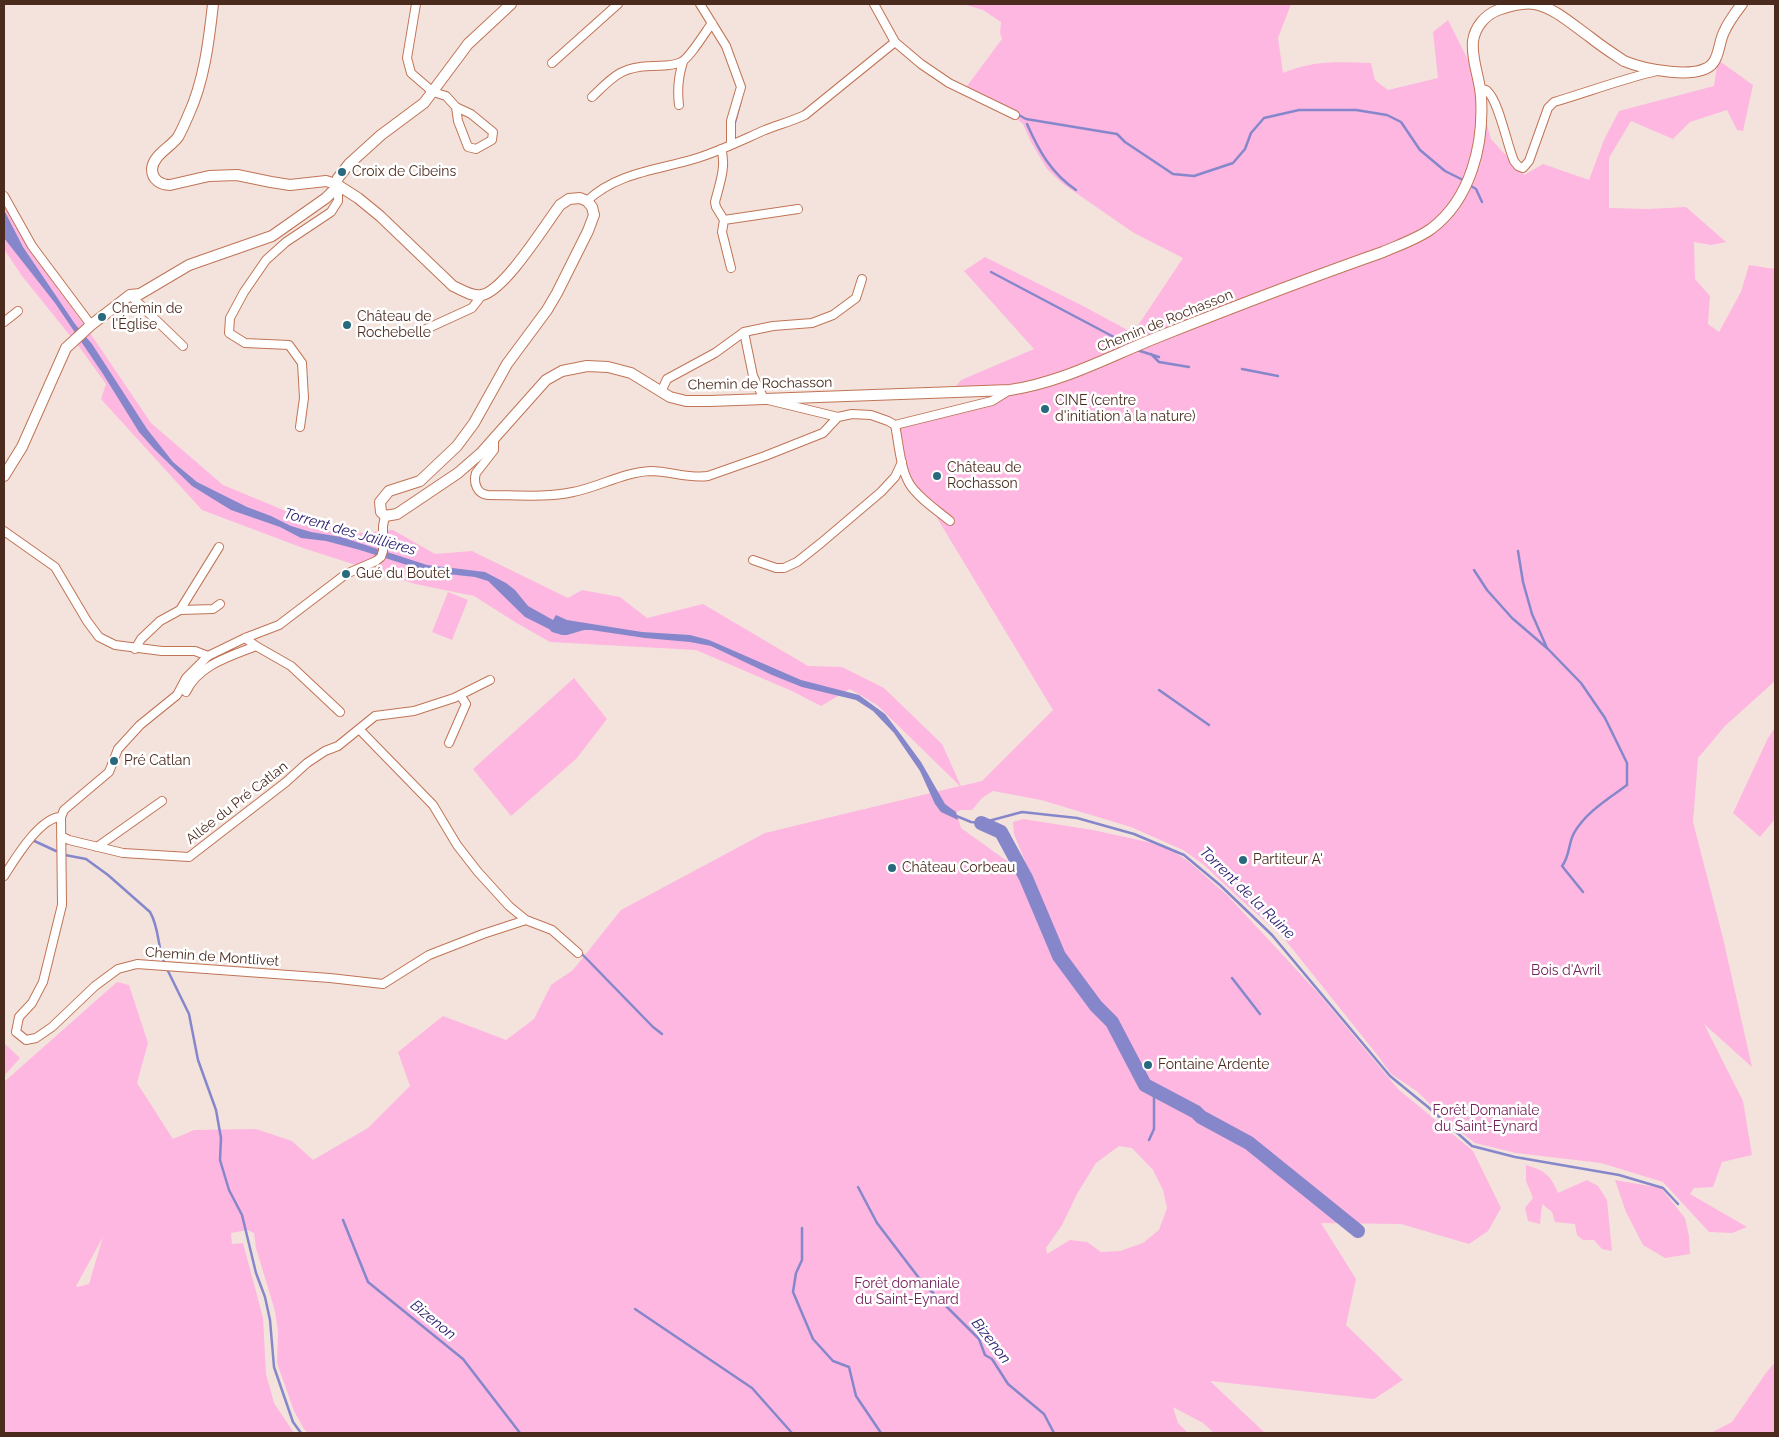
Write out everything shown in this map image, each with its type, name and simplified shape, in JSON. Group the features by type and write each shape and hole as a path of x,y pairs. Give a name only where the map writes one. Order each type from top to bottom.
{"street":[{"path":"213,4 200,81 178,138 157,159 152,168 158,182 164,185 209,176 237,175 290,185 326,181 337,185 358,198 380,216 453,286 467,293 482,295"},
{"path":"416,4 407,58 411,73 433,92 446,96 456,107 471,114 493,132 492,140 476,149 468,148 458,121 456,107"},
{"path":"4,476 22,447 66,348 89,327 130,295 140,294 189,265 272,236 326,198 334,190 342,172 349,164 381,135 424,103 468,44 511,4"},
{"path":"552,63 618,4"},
{"path":"700,4 726,46 741,87 731,121 731,145"},
{"path":"874,4 895,42 921,64 948,83 1015,115"},
{"name":"Chemin de Rochasson","path":"385,516 397,514 406,509 458,473 494,438 546,380 562,371 586,366 608,367 631,373 670,397 686,401 1010,390 1055,380 1088,368 1178,329 1383,252 1430,230 1451,208 1473,170 1481,125 1481,89 1473,49 1473,39 1482,21 1495,11 1526,4 1536,4 1562,16 1624,61 1663,70 1692,73 1706,69 1716,57 1725,30 1742,4"},
{"path":"679,105 678,78 683,62 712,23"},
{"path":"587,201 602,188 629,176 692,160 805,115 895,42"},
{"path":"592,97 616,74 626,69 637,66 672,65 683,62"},
{"path":"1481,89 1487,90 1490,94 1500,116 1514,161 1523,168 1529,161 1548,108 1554,102 1625,79 1663,70"},
{"path":"721,149 722,166 715,202 724,220 722,232 731,268"},
{"path":"300,427 304,398 302,363 289,345 245,343 229,333 230,318 244,292 266,260 286,242 331,212 338,201 337,185"},
{"path":"4,196 32,246 89,327"},
{"path":"4,876 30,837 55,817 61,817 64,810 109,772 118,749 140,724 177,695 186,678 208,656 245,638 279,626 346,574 381,557 385,516 379,506 384,496 389,491 420,481 457,446 474,423 507,364 547,310 566,276 588,231 594,215 592,207 587,201 580,198 568,200 560,205 509,274 490,291 482,295 472,308 424,330"},
{"path":"724,220 798,209"},
{"path":"661,392 667,379 715,353 744,332 773,326 812,322 833,315 856,298 862,279"},
{"path":"130,295 183,346"},
{"path":"4,322 18,311"},
{"path":"744,332 753,376 764,399 838,417 862,414 888,421 895,425 992,401 1010,390"},
{"path":"494,438 494,450 476,474 475,482 477,489 484,494 541,495 572,493 616,478 651,472 700,477 708,476 823,433 838,417"},
{"path":"895,425 908,482 913,489 950,521"},
{"path":"753,560 776,568 784,568 797,562 881,492 895,477 902,462"},
{"path":"4,531 55,567 86,621 99,637 115,646 195,652 208,656"},
{"path":"180,610 219,547"},
{"path":"135,649 141,639 160,621 180,610 213,609 220,604"},
{"path":"245,638 291,666 340,712"},
{"path":"186,692 190,682 218,661 256,646"},
{"name":"Allée du Pré Catlan","path":"61,836 69,840 123,853 189,857 286,782 307,763 325,751 338,746 375,716 414,711 460,694 490,680"},
{"path":"448,743 466,704 460,694"},
{"path":"359,728 433,805 457,845 478,872 509,906 526,920 552,930 578,953"},
{"path":"97,847 162,801"},
{"name":"Chemin de Montlivet","path":"61,817 62,905 44,982 32,1003 19,1017 16,1025 16,1032 26,1040 36,1038 52,1027 95,986 118,969 137,964 330,978 383,984 430,955 483,934 526,920"}],"green space":[{"path":"963,4 1291,4 1278,38 1283,73 1316,64 1337,62 1371,63 1375,80 1388,90 1438,78 1433,32 1448,20 1472,68 1491,139 1524,175 1543,164 1589,180 1604,140 1619,111 1714,86 1718,60 1753,85 1743,131 1737,130 1727,110 1690,122 1673,139 1631,121 1609,158 1609,208 1686,207 1726,242 1711,245 1694,242 1695,279 1710,296 1708,324 1719,332 1741,292 1749,265 1775,269 1775,681 1725,726 1698,758 1693,822 1723,938 1752,1067 1704,1024 1743,1101 1752,1155 1722,1162 1713,1187 1694,1188 1690,1194 1747,1227 1732,1233 1709,1232 1663,1182 1601,1163 1516,1153 1475,1143 1449,1123 1418,1092 1391,1074 1282,936 1203,864 1183,850 1131,827 1041,800 993,791 982,798 972,810 956,812 961,828 1014,866 1024,884 1026,864 1014,834 1013,822 1023,819 1093,830 1148,842 1171,850 1188,861 1227,895 1319,994 1398,1089 1473,1151 1501,1208 1488,1231 1469,1244 1401,1224 1321,1223 1356,1279 1346,1325 1403,1380 1374,1399 1210,1381 1265,1433 1214,1433 1203,1423 1173,1407 1178,1423 1188,1433 308,1433 294,1411 277,1363 278,1332 275,1311 256,1248 254,1233 247,1230 231,1233 232,1244 243,1243 263,1318 266,1374 274,1403 294,1433 4,1433 4,1082 117,982 129,985 148,1043 137,1083 173,1139 194,1130 256,1129 292,1141 313,1160 368,1128 410,1086 398,1052 443,1016 506,1040 534,1019 551,985 573,970 621,910 765,833 960,786 877,705 850,689 821,706 792,691 696,650 550,642 474,596 415,584 303,548 202,510 101,399 106,384 80,348 22,276 4,249 4,204 28,248 90,333 151,423 223,485 322,526 362,533 393,530 435,554 472,551 568,598 582,590 620,597 647,618 703,604 808,666 842,667 884,688 942,744 961,786 982,781 1053,710 928,503 908,482 895,425 952,411 1009,391 951,392 961,380 1034,349 964,271 985,257 1133,333 1183,258 1134,233 1063,184 1047,169 1023,124 1008,112 964,90 1002,39 1000,33 1001,22 983,10","holes":["1119,1146 1132,1148 1153,1170 1163,1190 1167,1208 1159,1230 1143,1243 1120,1251 1101,1252 1087,1242 1070,1240 1047,1254 1046,1248 1062,1225 1077,1194 1096,1163","103,1237 89,1284 77,1287 76,1286"]},
{"path":"448,592 468,600 452,640 432,632"},
{"path":"574,678 607,719 576,759 511,816 473,769"},
{"path":"1775,728 1775,819 1760,837 1733,813 1768,738"},
{"path":"4,1043 20,1058 4,1076"},
{"path":"1526,1165 1546,1174 1558,1193 1587,1180 1598,1186 1607,1200 1612,1251 1602,1249 1594,1240 1583,1240 1577,1235 1575,1224 1555,1222 1552,1212 1542,1204 1540,1224 1528,1221 1525,1208 1533,1198 1526,1181"},
{"path":"1615,1180 1661,1188 1685,1218 1690,1254 1665,1258 1643,1245 1626,1212"},
{"path":"1775,1362 1775,1433 1711,1433 1732,1422"}],"water":[{"path":"4,210 23,247 75,324 92,344 147,429 173,462 197,482 291,526 311,532 341,537 427,565 485,572 506,583 515,590 528,606 553,620 556,615 567,620 642,632 690,635 709,640 801,680 859,695 885,714 921,762 945,804 956,812 958,820 941,812 935,804 920,771 894,733 873,711 856,700 802,687 711,646 591,630 567,635 552,632 525,617 488,581 475,577 429,572 360,550 326,541 301,538 280,527 231,510 192,486 139,432 55,303 4,238"}],"waterway":[{"path":"734,126 741,100"},
{"path":"1017,114 1026,119 1117,134 1125,142 1173,174 1194,176 1233,163 1245,149 1251,133 1264,118 1299,110 1356,110 1387,115 1401,122 1420,150 1445,171 1463,180"},
{"path":"1027,124 1047,161 1059,176 1076,190"},
{"path":"1471,186 1476,189 1482,202"},
{"path":"991,272 1129,345"},
{"path":"1137,350 1159,357"},
{"path":"1151,354 1159,362 1189,367"},
{"path":"1242,369 1278,376"},
{"path":"1518,551 1523,582 1532,614 1547,648"},
{"path":"1474,570 1487,590 1512,618 1548,649 1581,683 1605,718 1627,763 1627,785 1598,806 1579,825 1572,837 1562,866 1583,892"},
{"path":"1159,690 1209,725"},
{"name":"Torrent de la Ruine","path":"954,815 971,822 981,823 1022,812 1077,818 1134,834 1184,855 1220,885 1272,935 1390,1076 1472,1146 1515,1157 1619,1175 1663,1188 1678,1204"},
{"name":"Torrent de la Ruine","path":"981,823 1001,832 1026,878 1059,956 1096,1006 1112,1022 1145,1085 1249,1143 1358,1231"},
{"path":"30,839 56,851"},
{"path":"65,855 86,859 108,875 150,912 165,964"},
{"path":"580,952 662,1034"},
{"path":"168,971 189,1014 198,1060 216,1110 221,1138 220,1160 229,1190 242,1215 256,1273 265,1297 270,1320 274,1367 293,1422 301,1433"},
{"path":"1232,978 1260,1014"},
{"path":"1149,1140 1154,1129 1154,1090"},
{"name":"Bizenon","path":"858,1187 877,1223 922,1282 979,1339 985,1355 992,1359 1008,1384 1044,1414 1054,1433"},
{"name":"Bizenon","path":"343,1220 368,1282 463,1359 520,1433"},
{"path":"802,1228 802,1260 796,1273 793,1292 813,1339 833,1361 849,1367 856,1396 881,1433"},
{"path":"635,1309 752,1388 792,1433"}],"place":[{"name":"Croix de Cibeins","path":"342,172"},
{"name":"Chemin de l'Église","path":"102,317"},
{"name":"Château de Rochebelle","path":"347,325"},
{"name":"CINE (centre d'initiation à la nature)","path":"1045,409"},
{"name":"Château de Rochasson","path":"937,476"},
{"name":"Gué du Boutet","path":"346,574"},
{"name":"Pré Catlan","path":"114,761"},
{"name":"Partiteur A'","path":"1243,860"},
{"name":"Château Corbeau","path":"892,868"},
{"name":"Fontaine Ardente","path":"1148,1065"}],"water label":[{"name":"Torrent des Jaillières","path":"350,532"}],"park label":[{"name":"Bois d'Avril","path":"1566,971"},
{"name":"Forêt Domaniale du Saint-Eynard","path":"1486,1120"},
{"name":"Forêt domaniale du Saint-Eynard","path":"907,1292"}]}
